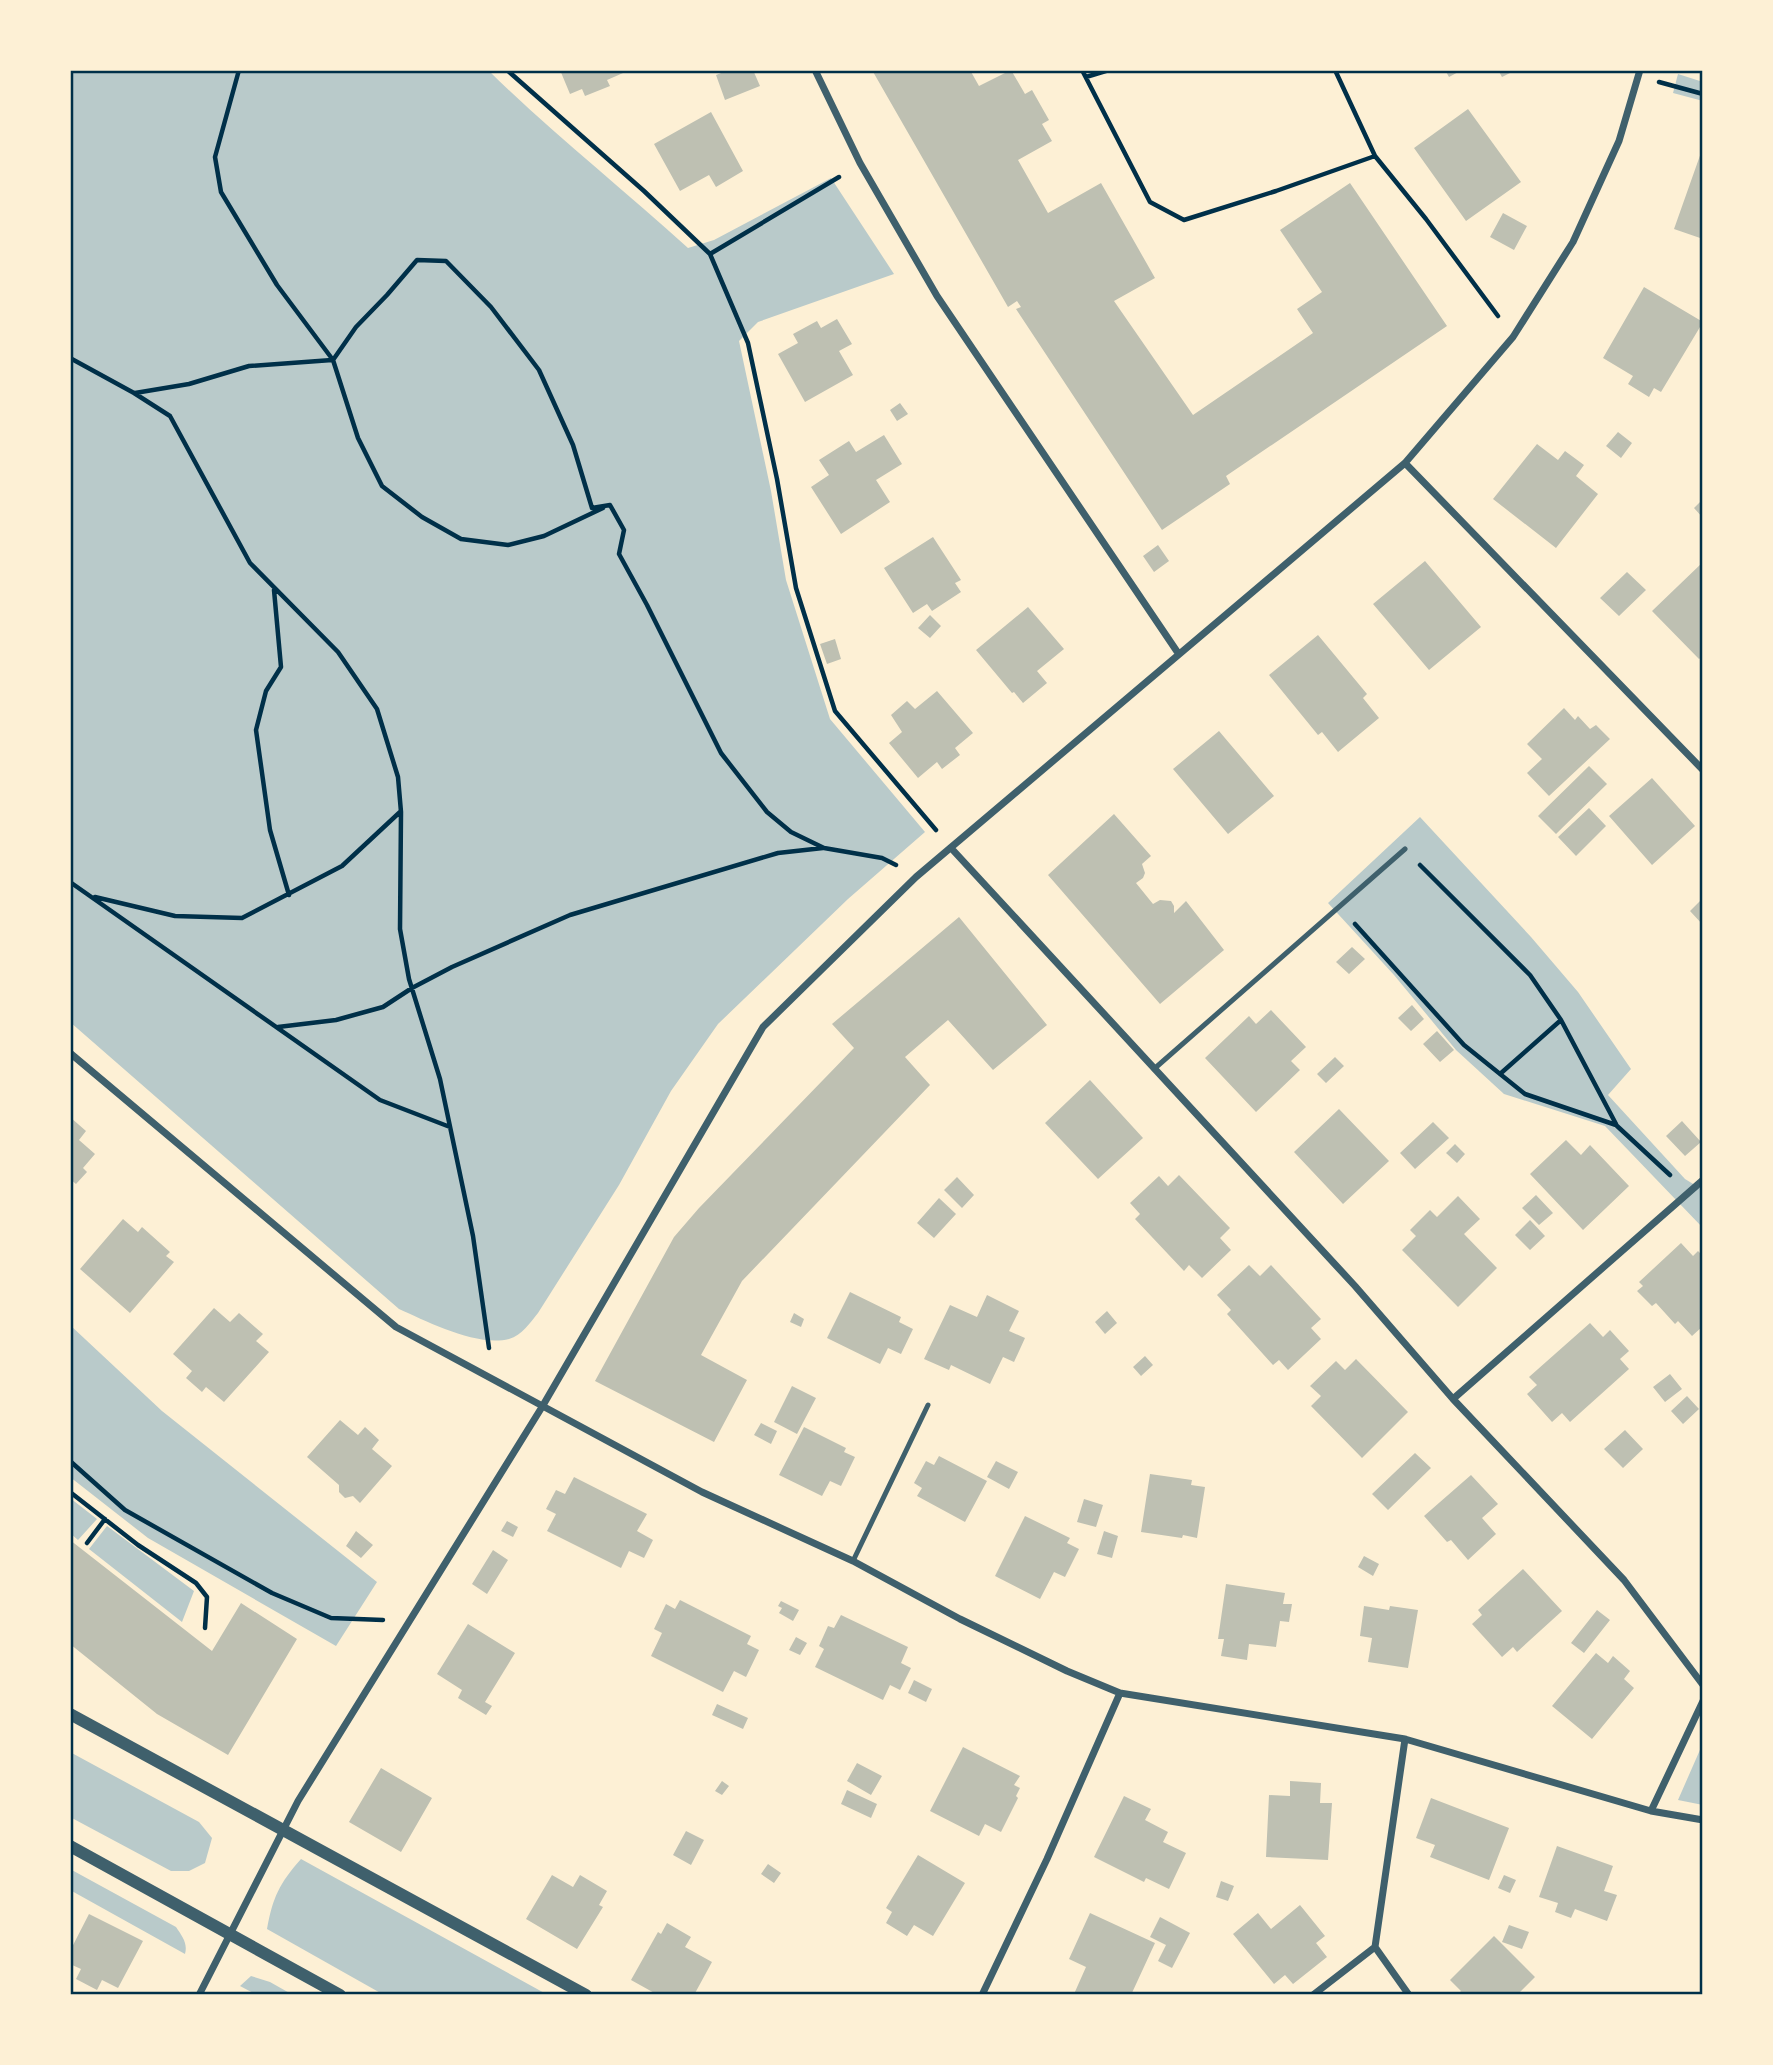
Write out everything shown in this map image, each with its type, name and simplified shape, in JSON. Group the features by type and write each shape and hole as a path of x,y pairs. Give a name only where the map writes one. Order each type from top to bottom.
{"street":[{"path":"815,70 860,163 937,296 1178,653"},
{"path":"199,1995 298,1801 542,1407 763,1027 916,877 1405,463 1513,337 1573,242 1619,141 1639,73"},
{"path":"1405,463 1703,771"},
{"path":"1696,762 1703,756"},
{"path":"951,848 1355,1286 1453,1399 1624,1580 1703,1685"},
{"path":"70,1053 397,1327 702,1492 853,1561 960,1619 1067,1671 1120,1693 1405,1739 1651,1811 1703,1820"},
{"path":"1453,1399 1703,1180"},
{"path":"982,1995 1047,1860 1120,1693"},
{"path":"1651,1811 1703,1701"},
{"path":"70,1714 586,1995"},
{"path":"1405,1739 1376,1947 1409,1995"},
{"path":"70,1846 340,1995"},
{"path":"1313,1995 1376,1947"}],"lane":[{"path":"1154,1069 1341,908 1405,849"},
{"path":"853,1561 928,1405"}],"path":[{"path":"239,70 215,157 221,192 277,285 333,360 358,438 382,486 422,517 461,539 508,545 544,536 610,505"},
{"path":"507,70 644,191 710,254 748,343 777,479 796,588 835,711 951,848"},
{"path":"1082,70 1150,202 1184,219 1276,191 1375,156"},
{"path":"1086,77 1093,70"},
{"path":"1086,77 1109,70"},
{"path":"1335,70 1375,156 1499,316"},
{"path":"1639,73 1703,94"},
{"path":"710,254 828,185 860,163"},
{"path":"333,360 356,327 417,260 446,261 491,307 539,370 573,444 592,508 610,505"},
{"path":"1491,326 1506,306"},
{"path":"70,358 170,416 250,563 338,652 377,709 398,777 401,812 400,929 412,988 440,1079 473,1236 494,1381"},
{"path":"134,393 189,384 249,366 333,360"},
{"path":"610,505 624,530 619,554 721,753 767,812 791,832 824,848"},
{"path":"274,589 281,667 266,691 256,730 270,830 289,895"},
{"path":"90,896 175,916 242,918 342,866 401,812"},
{"path":"278,1027 336,1020 383,1007 412,988 570,915 778,853 824,848 883,858 916,877"},
{"path":"1405,849 1530,975 1561,1020 1616,1125 1689,1192"},
{"path":"70,882 380,1100 450,1127"},
{"path":"1341,908 1464,1045 1525,1094 1616,1125"},
{"path":"1500,1074 1561,1020"},
{"path":"70,1461 125,1510 272,1593 331,1618 408,1621"},
{"path":"70,1492 138,1545 196,1583 206,1597 205,1628"},
{"path":"87,1543 105,1519"}],"shaded area":[{"path":"70,70 488,70 688,248 714,240 831,178 894,274 758,322 739,341 771,491 786,580 830,719 925,832 848,899 718,1024 671,1091 619,1185 538,1313 522,1332 509,1339 482,1340 438,1326 399,1309 70,1022"},
{"path":"1678,74 1703,82 1703,101 1673,93"},
{"path":"1420,817 1578,992 1631,1069 1608,1095 1685,1179 1703,1190 1703,1228 1605,1126 1504,1094 1456,1050 1394,975 1328,903"},
{"path":"70,1325 162,1411 377,1582 336,1646 148,1538 70,1477"},
{"path":"70,1498 97,1519 78,1540 70,1533"},
{"path":"107,1526 194,1591 182,1622 89,1549"},
{"path":"1703,1743 1703,1805 1678,1800"},
{"path":"70,1752 199,1822 212,1838 205,1863 189,1871 171,1871 70,1817"},
{"path":"301,1859 548,1995 384,1995 267,1929 278,1891"},
{"path":"70,1869 176,1927 185,1943 185,1954 70,1890"},
{"path":"251,1976 270,1982 293,1995 257,1995 240,1986"}],"building":[{"path":"560,70 630,70 607,80 610,86 585,96 582,89 570,94"},
{"path":"729,70 753,70 760,86 725,100 716,75"},
{"path":"872,70 970,70 979,86 1011,70 1025,94 1032,90 1049,120 1042,124 1052,141 1018,160 1048,213 1101,183 1155,278 1114,301 1193,415 1313,333 1297,309 1322,292 1280,230 1350,183 1447,326 1226,476 1230,484 1162,530 1016,309 1021,307 1017,301 1008,307"},
{"path":"1445,70 1462,70 1449,77"},
{"path":"1498,70 1516,70 1502,77"},
{"path":"1468,109 1521,182 1466,221 1414,148"},
{"path":"711,112 743,171 716,187 709,175 680,191 654,144"},
{"path":"1703,147 1703,239 1674,229"},
{"path":"1503,213 1527,226 1514,250 1490,237"},
{"path":"1644,287 1703,322 1661,392 1654,388 1649,397 1628,384 1633,376 1603,358"},
{"path":"837,319 852,344 839,351 853,375 805,402 778,354 798,343 793,334 817,321 821,328"},
{"path":"900,403 908,414 897,421 890,410"},
{"path":"1618,432 1632,443 1621,458 1606,446"},
{"path":"884,435 902,464 876,480 890,502 841,534 811,487 829,475 819,460 849,441 856,452"},
{"path":"1537,444 1558,460 1565,451 1584,465 1576,476 1598,494 1556,548 1493,499"},
{"path":"1703,499 1703,518 1694,508"},
{"path":"933,537 961,580 955,583 961,592 932,611 927,604 913,613 884,568"},
{"path":"1158,545 1169,561 1154,572 1143,556"},
{"path":"1425,561 1481,627 1429,670 1373,604"},
{"path":"1703,562 1703,656 1699,659 1652,611"},
{"path":"1627,572 1646,590 1619,616 1600,598"},
{"path":"1028,607 1064,649 1037,671 1047,683 1023,703 976,650"},
{"path":"930,615 941,626 930,638 918,628"},
{"path":"1318,635 1367,694 1363,698 1379,718 1338,752 1322,732 1318,735 1269,675"},
{"path":"835,639 841,659 827,664 820,644"},
{"path":"937,691 973,733 955,748 960,755 942,769 937,762 918,778 889,743 902,732 891,715 907,701 915,709"},
{"path":"1564,708 1575,720 1578,716 1590,729 1596,725 1610,739 1549,796 1527,773 1542,759 1527,744"},
{"path":"1219,731 1274,796 1228,834 1173,769"},
{"path":"1589,766 1607,784 1556,834 1538,816"},
{"path":"1652,778 1695,826 1652,865 1609,816"},
{"path":"1589,808 1606,826 1576,856 1558,837"},
{"path":"1114,814 1151,856 1142,864 1145,873 1136,883 1153,904 1160,900 1171,901 1174,913 1186,901 1224,950 1160,1004 1048,875"},
{"path":"1703,898 1703,925 1690,911"},
{"path":"959,917 1047,1025 993,1070 948,1020 905,1057 930,1085 742,1281 701,1355 747,1380 714,1442 595,1381 674,1237 854,1048 832,1024"},
{"path":"1352,947 1365,959 1349,974 1336,962"},
{"path":"1412,1005 1424,1019 1411,1031 1398,1018"},
{"path":"1271,1010 1306,1047 1291,1061 1300,1070 1256,1112 1205,1058 1249,1016 1256,1024"},
{"path":"1437,1031 1454,1050 1440,1062 1423,1044"},
{"path":"1335,1057 1344,1066 1326,1083 1317,1074"},
{"path":"1090,1080 1143,1138 1098,1179 1045,1123"},
{"path":"1339,1109 1389,1161 1343,1204 1294,1152"},
{"path":"70,1117 86,1131 79,1140 95,1154 83,1168 87,1172 76,1184 70,1179"},
{"path":"1682,1121 1701,1142 1685,1156 1666,1136"},
{"path":"1433,1122 1449,1138 1415,1169 1400,1153"},
{"path":"1566,1140 1581,1155 1590,1145 1629,1186 1583,1230 1530,1174"},
{"path":"1455,1144 1465,1154 1457,1163 1446,1153"},
{"path":"1179,1175 1230,1228 1220,1238 1231,1250 1202,1278 1189,1265 1184,1271 1135,1219 1140,1214 1130,1203 1159,1176 1168,1186"},
{"path":"957,1177 974,1195 962,1208 944,1190"},
{"path":"1536,1195 1553,1213 1539,1225 1522,1208"},
{"path":"1458,1196 1480,1219 1464,1234 1497,1268 1458,1307 1402,1250 1416,1236 1410,1230 1430,1210 1437,1217"},
{"path":"939,1198 956,1214 934,1238 917,1223"},
{"path":"123,1219 138,1232 142,1227 170,1252 166,1256 174,1262 130,1313 80,1269"},
{"path":"1530,1220 1545,1236 1530,1250 1515,1235"},
{"path":"1681,1243 1693,1256 1698,1251 1703,1256 1703,1326 1692,1336 1678,1321 1675,1324 1656,1303 1652,1306 1637,1291 1643,1286 1639,1282"},
{"path":"1249,1265 1260,1276 1271,1265 1321,1319 1311,1328 1321,1339 1288,1370 1279,1360 1273,1365 1227,1314 1231,1310 1217,1295"},
{"path":"850,1292 901,1317 899,1322 913,1329 901,1354 888,1348 880,1364 827,1338"},
{"path":"987,1295 1019,1311 1009,1331 1025,1338 1014,1362 1003,1357 990,1384 951,1365 949,1370 924,1359 950,1305 977,1317"},
{"path":"214,1308 230,1322 239,1313 263,1334 256,1341 269,1352 224,1402 206,1387 202,1392 186,1378 192,1371 173,1354"},
{"path":"1107,1311 1117,1323 1105,1334 1095,1322"},
{"path":"794,1313 804,1319 801,1327 790,1322"},
{"path":"1590,1323 1603,1337 1610,1330 1629,1351 1620,1359 1629,1369 1570,1422 1562,1413 1552,1422 1527,1394 1537,1385 1529,1377"},
{"path":"1145,1356 1153,1365 1141,1376 1133,1367"},
{"path":"1356,1359 1408,1412 1362,1458 1311,1406 1321,1396 1310,1386 1336,1361 1345,1370"},
{"path":"1670,1374 1682,1389 1665,1402 1653,1387"},
{"path":"792,1386 816,1398 797,1434 774,1422"},
{"path":"1687,1396 1699,1409 1683,1424 1671,1411"},
{"path":"340,1420 358,1435 365,1427 379,1440 372,1449 392,1466 360,1503 353,1496 345,1498 339,1492 339,1485 307,1457"},
{"path":"761,1423 777,1431 771,1444 754,1435"},
{"path":"804,1427 846,1448 844,1452 855,1457 841,1486 830,1481 822,1496 779,1475"},
{"path":"1625,1430 1643,1449 1623,1468 1604,1449"},
{"path":"1415,1453 1431,1468 1388,1510 1372,1494"},
{"path":"939,1456 987,1481 965,1522 917,1496 922,1488 914,1483 926,1461 934,1465"},
{"path":"996,1461 1018,1472 1009,1489 987,1477"},
{"path":"1150,1474 1192,1480 1191,1485 1205,1487 1197,1538 1141,1532"},
{"path":"1471,1475 1498,1504 1482,1518 1496,1534 1468,1560 1451,1540 1447,1542 1424,1516"},
{"path":"574,1477 647,1514 637,1531 653,1540 644,1558 629,1551 621,1568 547,1531 556,1514 546,1509 556,1490 565,1494"},
{"path":"1084,1499 1103,1505 1096,1527 1077,1522"},
{"path":"1025,1516 1070,1538 1067,1543 1079,1549 1065,1577 1054,1572 1040,1599 995,1576"},
{"path":"507,1521 518,1527 513,1537 501,1531"},
{"path":"356,1531 373,1545 361,1558 346,1546"},
{"path":"1104,1531 1118,1536 1112,1558 1097,1554"},
{"path":"70,1540 212,1651 241,1603 297,1639 228,1755 157,1714 70,1644"},
{"path":"493,1550 508,1560 487,1594 472,1584"},
{"path":"1364,1556 1379,1564 1373,1576 1358,1567"},
{"path":"1523,1569 1562,1611 1517,1652 1513,1647 1502,1657 1472,1624 1482,1615 1478,1610"},
{"path":"1226,1584 1285,1593 1283,1604 1292,1604 1289,1622 1280,1621 1276,1647 1249,1644 1247,1660 1221,1656 1224,1639 1218,1639"},
{"path":"680,1600 751,1636 747,1644 759,1650 746,1677 734,1671 723,1692 651,1656 662,1633 654,1629 666,1604 675,1609"},
{"path":"781,1601 799,1610 793,1621 779,1613 782,1608 778,1606"},
{"path":"1364,1606 1389,1610 1390,1606 1418,1610 1408,1668 1368,1662 1372,1638 1360,1636"},
{"path":"1597,1610 1610,1620 1584,1653 1571,1643"},
{"path":"841,1615 908,1647 901,1663 911,1668 900,1690 890,1685 883,1700 815,1667 824,1649 819,1646 828,1626 834,1628"},
{"path":"468,1624 515,1653 485,1702 492,1706 486,1715 458,1698 462,1690 437,1674"},
{"path":"796,1637 807,1643 800,1655 789,1650"},
{"path":"1596,1653 1608,1663 1613,1656 1630,1671 1624,1679 1634,1688 1592,1739 1552,1706"},
{"path":"914,1680 932,1689 926,1702 908,1693"},
{"path":"717,1704 748,1718 743,1729 712,1715"},
{"path":"963,1747 1020,1776 1014,1785 1020,1788 1016,1796 1018,1798 1001,1832 985,1824 979,1836 930,1811"},
{"path":"857,1763 882,1776 871,1795 847,1781"},
{"path":"381,1768 432,1798 401,1852 349,1822"},
{"path":"722,1781 729,1786 722,1795 715,1791"},
{"path":"1290,1781 1321,1783 1320,1803 1332,1803 1328,1860 1266,1857 1269,1795 1290,1796"},
{"path":"847,1790 877,1804 871,1818 841,1804"},
{"path":"1124,1796 1151,1809 1145,1820 1168,1832 1163,1842 1186,1853 1169,1889 1146,1878 1144,1882 1094,1857"},
{"path":"1431,1798 1509,1828 1489,1880 1430,1857 1435,1845 1416,1838"},
{"path":"686,1831 704,1840 691,1865 673,1855"},
{"path":"1557,1846 1613,1866 1604,1891 1617,1895 1607,1921 1575,1909 1571,1918 1555,1912 1558,1903 1539,1897"},
{"path":"918,1855 965,1883 933,1936 914,1925 907,1936 886,1923 892,1912 886,1908"},
{"path":"768,1864 781,1873 774,1883 761,1874"},
{"path":"552,1875 573,1887 580,1875 607,1891 599,1905 603,1907 577,1949 526,1919"},
{"path":"1504,1875 1516,1880 1510,1893 1498,1888"},
{"path":"1221,1881 1234,1886 1228,1901 1216,1897"},
{"path":"1300,1905 1325,1936 1316,1943 1327,1957 1293,1984 1285,1975 1274,1984 1233,1934 1258,1913 1271,1929"},
{"path":"1090,1913 1155,1943 1131,1995 1074,1994 1086,1967 1069,1959"},
{"path":"89,1914 143,1941 118,1988 102,1980 97,1990 76,1979 81,1969 70,1964 70,1951"},
{"path":"1160,1917 1190,1933 1172,1968 1158,1961 1166,1945 1150,1937"},
{"path":"667,1923 691,1937 685,1947 712,1962 694,1995 658,1995 631,1980 658,1932 661,1934"},
{"path":"1509,1925 1529,1932 1522,1949 1502,1942"},
{"path":"1494,1936 1535,1977 1517,1995 1457,1995 1461,1991 1450,1980"}]}
